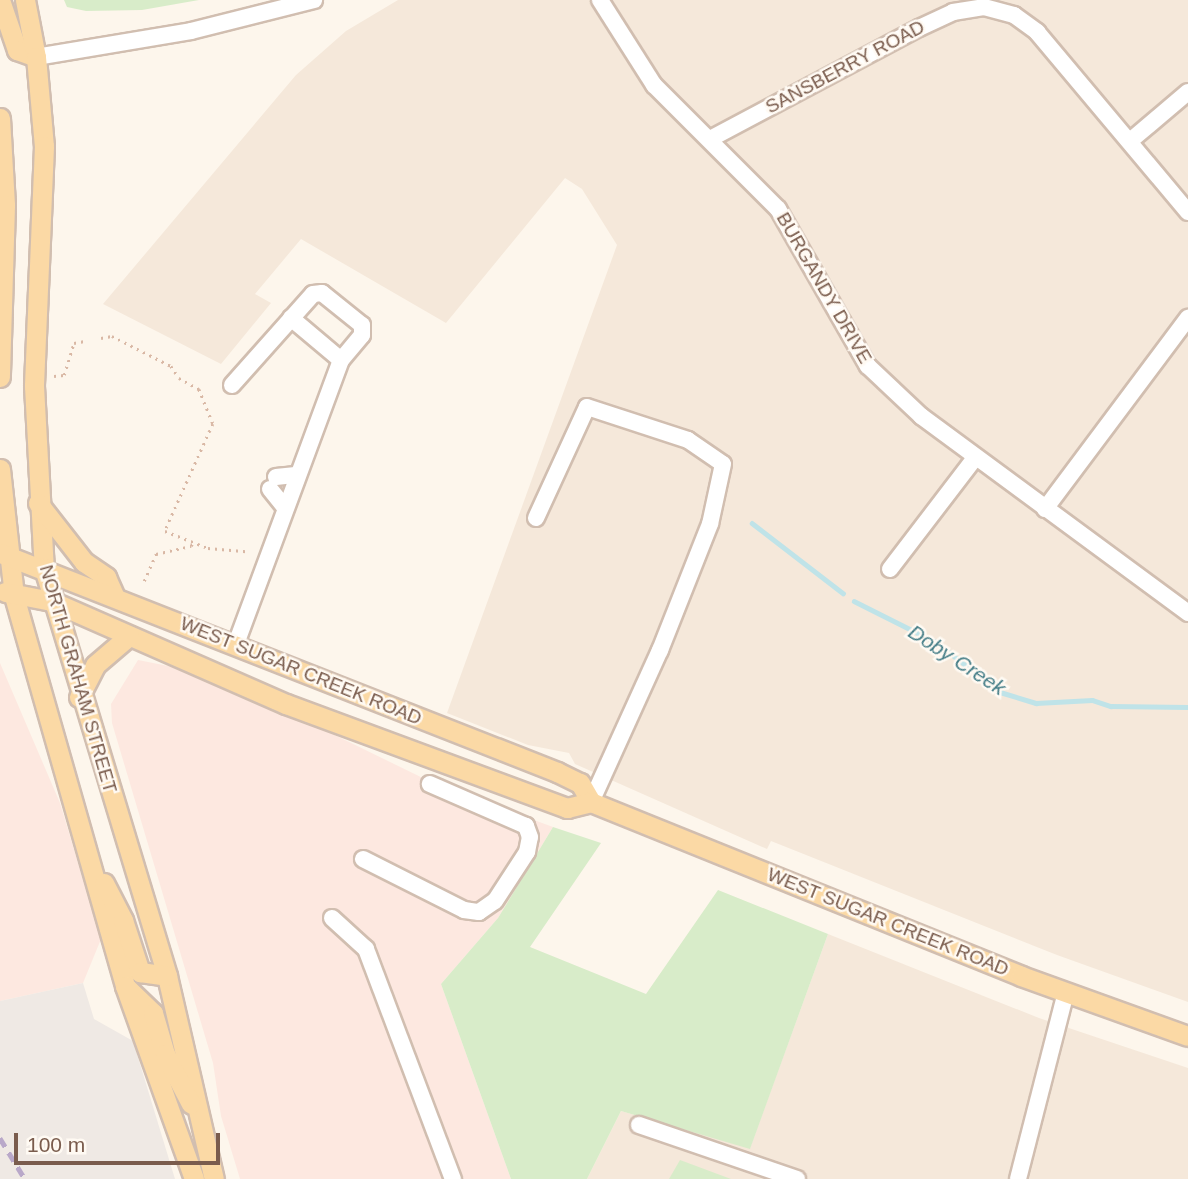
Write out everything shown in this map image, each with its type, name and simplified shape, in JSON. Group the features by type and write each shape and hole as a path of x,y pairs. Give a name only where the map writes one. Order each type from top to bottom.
{"main road":[{"path":"0,0 17,50 36,57"},
{"name":"NORTH GRAHAM STREET","path":"24,0 36,57 44,154 34,386 37,501 44,568 79,697 167,976 206,1133 214,1179"},
{"path":"0,118 5,205 0,377"},
{"name":"NORTH GRAHAM STREET","path":"0,469 7,593 89,854 125,986 194,1179"},
{"path":"37,501 84,562 106,577 114,595"},
{"name":"WEST SUGAR CREEK ROAD","path":"4,555 114,595 556,772 580,783 591,802"},
{"name":"WEST SUGAR CREEK ROAD","path":"7,593 51,601 286,704 567,808 591,802 1066,992 1188,1035"},
{"path":"79,697 99,660 129,636"},
{"path":"448,762 476,763 535,781 556,772"},
{"path":"89,854 123,920 140,972 167,976"},
{"path":"125,986 153,1013 165,1054 206,1133"}],"street":[{"path":"36,57 191,31 314,0"},
{"name":"BURGANDY DRIVE","path":"600,0 654,85 778,209 868,366 921,416 975,458 1188,613"},
{"name":"SANSBERRY ROAD","path":"710,139 919,28 953,12 984,7 1014,15 1037,32 1188,212"},
{"path":"1130,141 1188,92"},
{"path":"232,385 313,294 322,293 362,325 362,335 341,360 284,506 236,644"},
{"path":"291,318 341,360"},
{"path":"1045,509 1188,318"},
{"path":"536,518 587,407 688,440 723,464 700,549 591,802"},
{"path":"890,569 975,458"},
{"path":"284,506 273,483 296,475"},
{"path":"363,859 464,911 479,912 495,901 527,852 530,837 526,826 429,784"},
{"path":"332,918 366,949 453,1179"},
{"path":"1018,1179 1066,992"},
{"path":"639,1125 797,1179"}],"path":[{"path":"101,338 112,336 171,366 179,378 199,389 213,424 165,531 193,542 246,551"},
{"path":"54,376 64,375 74,343 85,341"},
{"path":"144,581 156,554 193,542"}],"shaded area":[{"path":"398,0 1188,0 1188,1002 1057,955 771,841 767,849 575,764 569,753 528,745 447,713 617,245 582,189 565,178 446,323 301,239 255,294 271,303 221,364 103,304 296,75 346,31"},
{"path":"138,660 173,667 304,720 431,782 553,827 498,918 441,984 511,1179 240,1179 221,1116 213,1063 112,723 111,704"},
{"path":"0,663 60,803 101,939 83,983 0,1001"},
{"path":"828,934 1039,1018 1188,1068 1188,1179 587,1179 621,1111 750,1148"},
{"path":"83,983 94,1019 133,1041 175,1179 0,1179 0,1001"}],"green space":[{"path":"64,0 199,0 142,10 86,11 67,7"},
{"path":"553,827 601,843 530,947 646,994 718,890 828,934 750,1149 621,1111 587,1179 511,1179 441,984 498,918"},
{"path":"680,1160 731,1179 669,1179"}],"waterway":[{"name":"Doby Creek","path":"752,523 843,593"},
{"name":"Doby Creek","path":"854,601 936,642 1000,692 1036,703 1092,700 1111,706 1188,707"}],"railway":[{"path":"0,1138 25,1179"}]}
